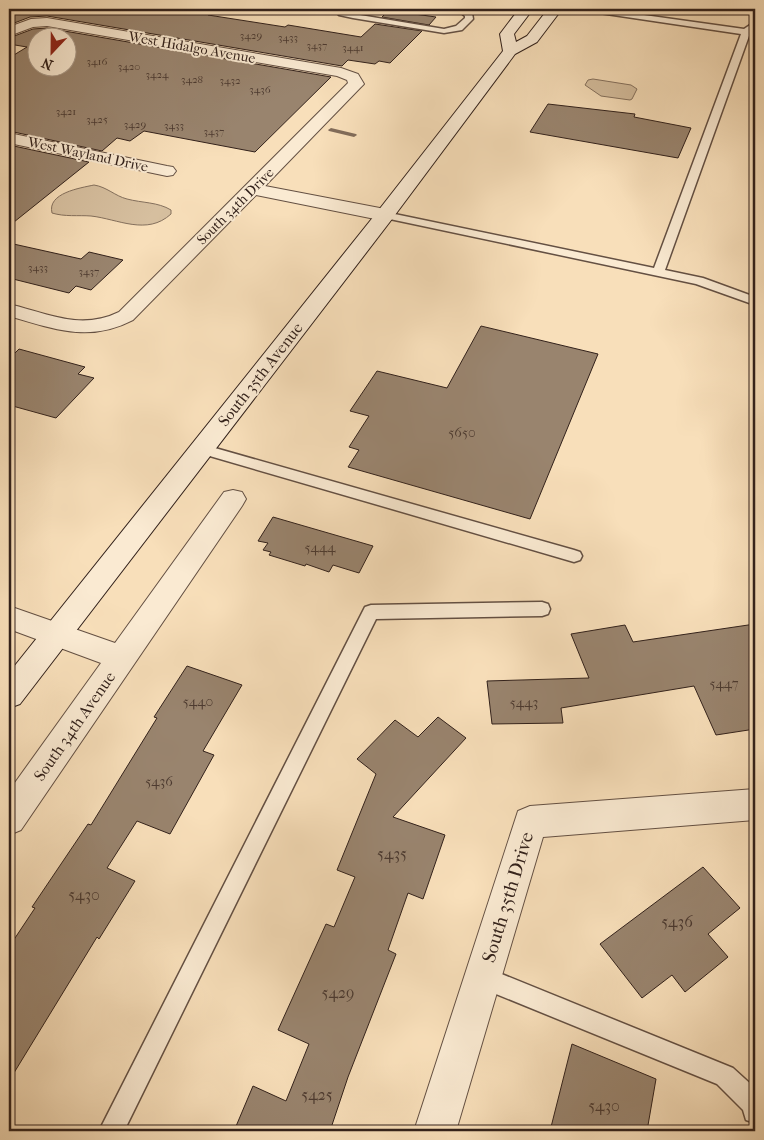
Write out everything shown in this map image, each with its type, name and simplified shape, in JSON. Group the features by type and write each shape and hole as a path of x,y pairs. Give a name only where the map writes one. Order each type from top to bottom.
{"street":[{"path":"510,51 507,34 526,9"},
{"name":"South 35th Avenue","path":"9,695 385,215 510,51 532,39 555,9"},
{"name":"West Hidalgo Avenue","path":"9,32 31,23 57,24 342,72 353,77"},
{"name":"South 34th Drive","path":"9,310 77,328 90,329 116,323 126,316 356,84 353,77"},
{"name":"West Wayland Drive","path":"9,138 167,170"},
{"path":"252,189 385,215"},
{"name":"South 34th Avenue","path":"9,819 233,499"},
{"name":"South 34th Avenue","path":"9,617 121,658"},
{"name":"South 35th Drive","path":"435,1131 530,822 755,804"}],"lane":[{"path":"338,9 342,13 352,16 444,30 459,28 466,22 469,19 469,15 463,11"},
{"path":"586,9 751,29 658,271"},
{"path":"385,215 658,271 699,281 755,301"},
{"path":"201,449 574,556"},
{"path":"111,1131 371,612 542,609"},
{"path":"482,977 725,1076 753,1103 755,1111"}],"shaded area":[{"path":"593,79 631,85 637,89 630,100 601,96 585,85 588,80"},
{"path":"94,185 127,199 166,207 171,210 171,214 162,221 142,225 91,216 52,213 54,201 59,196 73,190"}],"building":[{"path":"9,9 216,9 208,15 361,37 375,24 422,31 390,63 379,61 375,64 348,60 342,66 47,16 30,17 9,25"},
{"path":"393,11 436,17 429,25 382,17 387,12"},
{"path":"28,31 28,78 78,78 78,33 331,77 255,152 144,131 130,141 117,138 102,151 9,131 9,58 27,47 9,44 9,38"},
{"path":"548,104 635,114 634,117 691,128 678,158 530,132"},
{"path":"9,145 89,162 9,226"},
{"path":"9,243 81,259 89,252 123,260 91,290 76,286 69,293 9,278"},
{"path":"481,326 598,354 530,519 348,467 359,450 349,447 369,416 350,411 377,371 447,388"},
{"path":"19,349 85,367 78,374 94,378 56,418 9,405 9,359"},
{"path":"273,517 373,546 359,573 333,565 329,572 306,564 305,566 269,555 271,552 263,550 268,543 258,541"},
{"path":"755,624 755,729 716,735 694,686 561,708 563,723 492,724 487,681 589,678 571,634 625,625 633,642"},
{"path":"187,666 242,685 203,751 214,755 170,834 137,821 107,868 135,881 99,939 97,937 9,1081 9,947 35,908 32,907 88,824 91,825 157,718 154,717"},
{"path":"438,717 466,738 393,817 445,835 423,899 408,893 388,950 396,954 348,1077 330,1131 234,1131 253,1086 286,1101 309,1044 278,1030 326,924 334,927 355,877 337,870 376,774 357,759 395,720 418,737"},
{"path":"703,867 740,908 708,934 728,957 685,992 672,975 642,998 600,944"},
{"path":"572,1044 656,1079 647,1131 550,1131"}],"waterway":[{"path":"331,130 354,135"}]}
